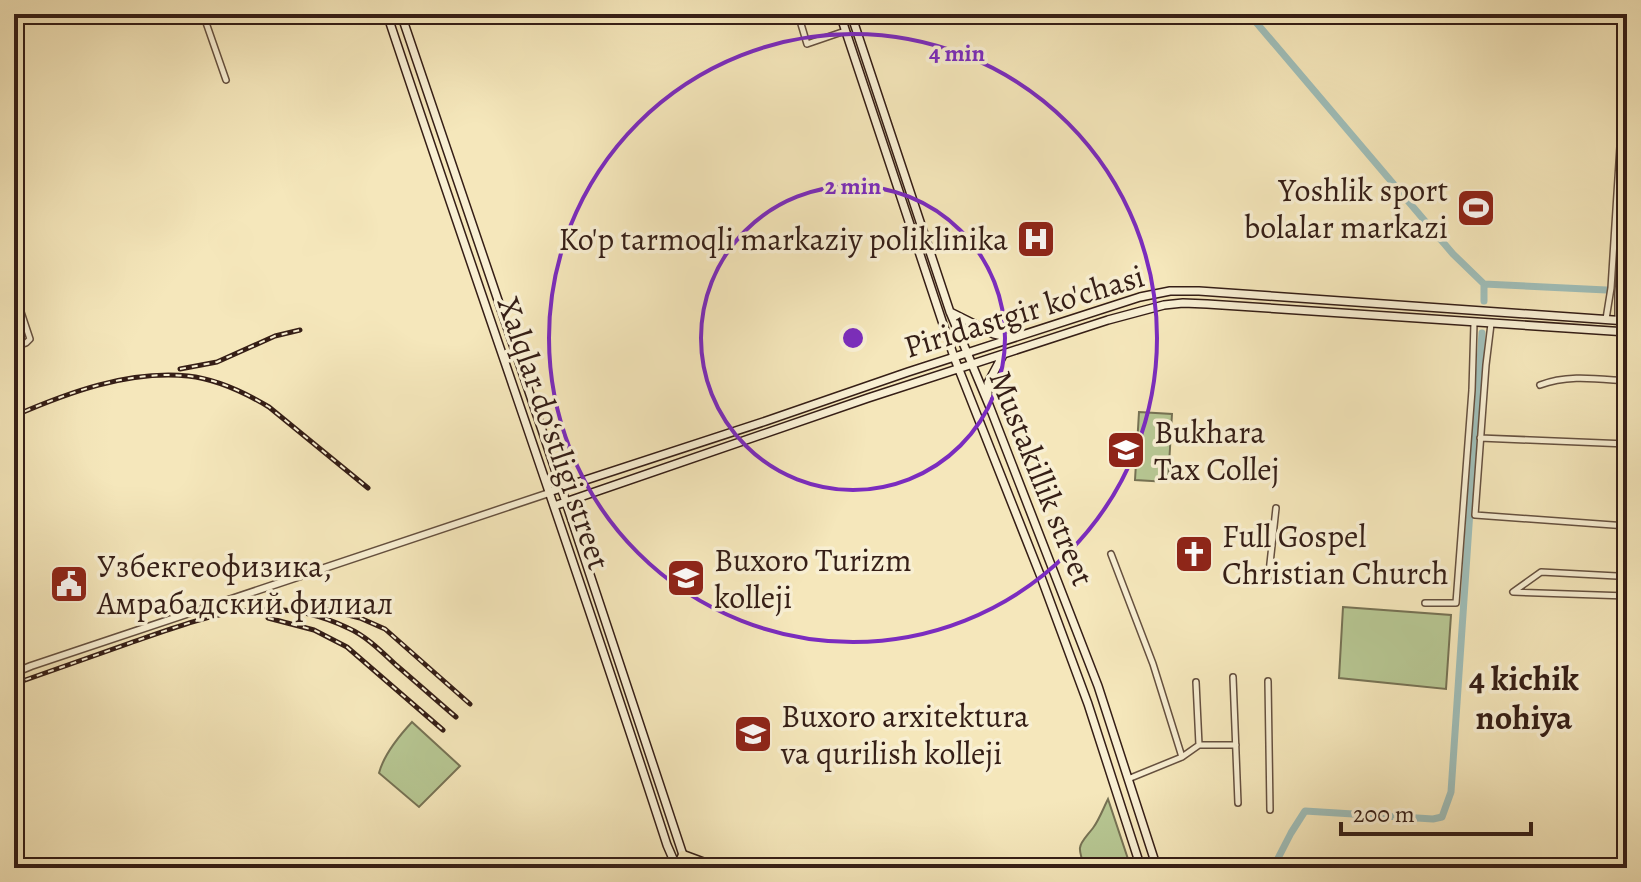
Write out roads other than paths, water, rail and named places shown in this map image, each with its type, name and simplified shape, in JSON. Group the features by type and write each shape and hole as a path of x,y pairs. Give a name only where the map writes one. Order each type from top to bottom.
{"main road":[{"name":"Xalqlar doʻstligi street","path":"387,14 677,868"},
{"name":"Xalqlar doʻstligi street","path":"401,14 683,855"},
{"name":"Mustakillik street","path":"840,14 954,357 1088,704 1141,868"},
{"name":"Mustakillik street","path":"851,14 950,312 1098,686 1157,868"},
{"path":"870,102 879,99"},
{"path":"915,239 925,236"},
{"name":"Piridastgir ko'chasi","path":"549,493 954,357 1148,295 1170,291 1623,321"},
{"path":"1207,304 1208,292"},
{"name":"Piridastgir ko'chasi","path":"554,506 959,369 1142,310 1183,303 1627,332"},
{"path":"1474,323 1475,311"},
{"path":"950,312 994,334 1013,338"},
{"path":"989,405 988,383 1003,355"},
{"path":"766,421 770,432"},
{"path":"1051,606 1065,601"},
{"path":"1111,775 1127,775"},
{"path":"677,868 683,855 692,864 718,868"}],"street":[{"path":"203,14 226,80"},
{"path":"798,14 807,44 845,31"},
{"path":"1623,321 1614,291 1627,37"},
{"path":"1606,320 1614,291 1627,155"},
{"path":"14,291 30,339 14,347"},
{"path":"1425,603 1456,603 1474,323"},
{"path":"1491,324 1475,515 1627,526"},
{"path":"1540,385 1564,378 1627,381"},
{"path":"1480,438 1627,444"},
{"path":"14,673 549,493"},
{"path":"1268,582 1276,508"},
{"path":"1111,554 1153,664 1182,757"},
{"path":"1617,576 1541,572 1513,592 1627,596"},
{"path":"1233,677 1238,803"},
{"path":"1268,681 1270,810"},
{"path":"1196,682 1199,745"},
{"path":"1127,775 1182,757 1199,745 1236,745"}],"waterway":[{"path":"1249,14 1453,254 1484,284 1484,301"},
{"path":"1484,284 1627,291"},
{"path":"1273,868 1305,811 1442,817 1451,792 1482,333"}],"railway":[{"path":"180,369 217,362 275,336 300,330"},
{"path":"14,416 55,399 121,380 165,375 209,380 269,407 368,488"},
{"path":"14,684 211,617 265,609 292,611 319,617 361,635 456,717"},
{"path":"325,609 360,618 385,629 470,704"},
{"path":"268,618 314,630 347,647 443,730"}],"place":[{"name":"Yoshlik sport bolalar markazi","path":"1476,208"},
{"name":"Ko'p tarmoqli markaziy poliklinika","path":"1036,239"},
{"name":"Bukhara Tax Collej","path":"1126,450"},
{"name":"Full Gospel Christian Church","path":"1194,554"},
{"name":"Buxoro Turizm kolleji","path":"686,578"},
{"name":"Узбекгеофизика, Амрабадский филиал","path":"69,584"},
{"name":"Buxoro arxitektura va qurilish kolleji","path":"753,734"}],"district":[{"name":"4 kichik nohiya","path":"1524,698"}]}
